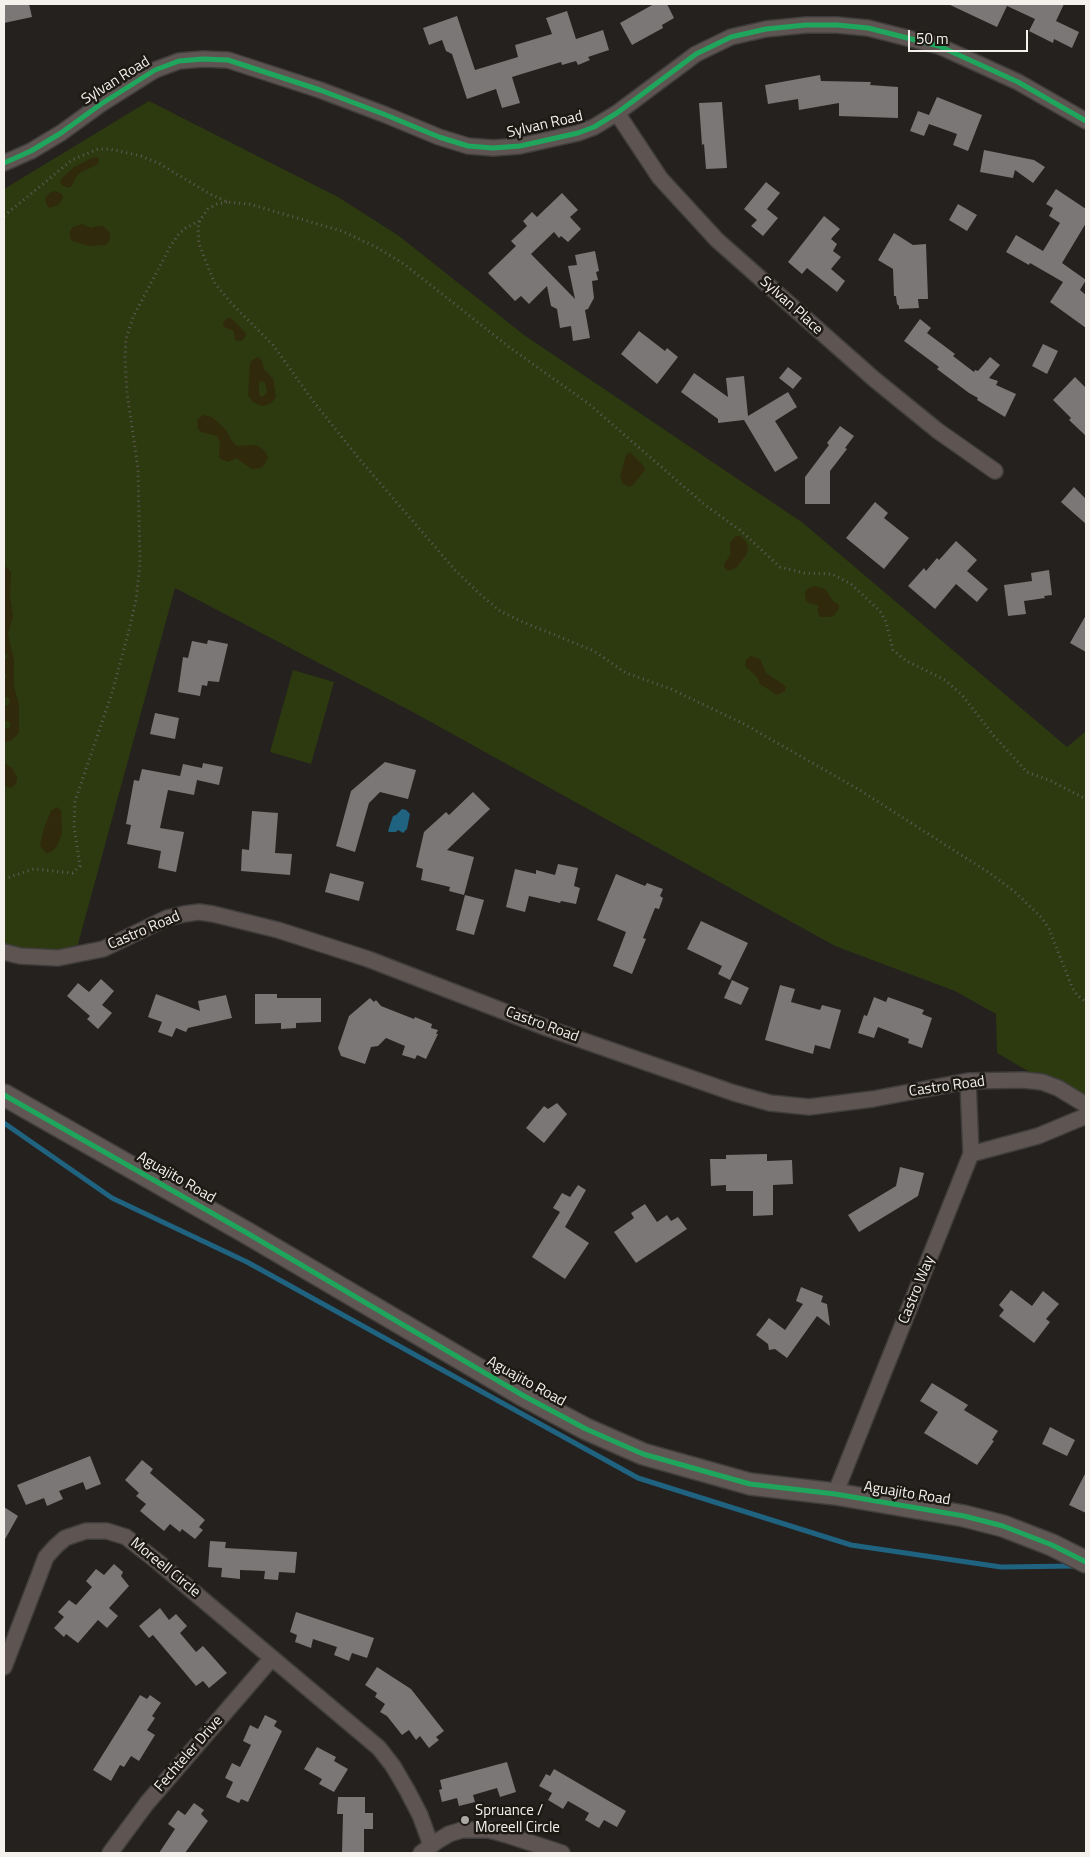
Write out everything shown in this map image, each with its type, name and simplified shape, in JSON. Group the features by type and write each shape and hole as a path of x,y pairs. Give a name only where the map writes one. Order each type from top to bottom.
{"street":[{"name":"Sylvan Road","path":"4,163 31,151 61,134 101,104 155,70 179,61 203,59 228,60 320,90 439,137 468,146 493,148 520,146 578,133 617,112 696,54 731,37 766,29 806,25 837,24 868,28 940,46 1018,82 1086,120"},
{"name":"Sylvan Place","path":"617,112 660,178 717,240 874,379 938,431 995,471"},
{"name":"Castro Road","path":"4,952 20,956 58,958 103,949 167,918 199,912 278,930 368,960 547,1028 734,1093 770,1103 809,1107 873,1099 968,1081 1023,1080 1042,1082 1058,1088 1086,1105"},
{"name":"Castro Way","path":"835,1494 972,1154 968,1081"},
{"name":"Aguajito Road","path":"4,1095 239,1229 524,1396 586,1429 643,1454 750,1484 835,1494 964,1516 1003,1526 1052,1545 1086,1562"},
{"path":"972,1154 1038,1136 1086,1116"},
{"name":"Moreell Circle","path":"4,1668 46,1557 65,1538 86,1531 97,1530 117,1533 133,1542 379,1748 393,1766 420,1815 426,1849"},
{"name":"Fechteler Drive","path":"110,1853 147,1803 272,1658"},
{"path":"426,1849 449,1834 462,1830 489,1830 562,1853"}],"path":[{"path":"4,216 72,160 98,149 123,151 160,164 227,202 249,204 342,231 404,264 509,347 590,404 705,505 740,530 780,567 804,573 832,574 851,584 880,611 886,622 893,650 904,660 945,680 962,695 994,736 1027,772 1051,781 1086,799"},
{"path":"227,202 212,206 203,214 200,220 199,244 214,282 231,303 273,345 313,401 361,461 455,570 480,595 500,610 523,622 594,651 626,673 671,689 744,724 865,794 991,874 1042,918 1072,987 1077,995 1086,1002"},
{"path":"4,879 34,869 73,873 80,866 74,826 75,801 112,693 136,600 140,564 138,468 127,393 126,339 133,317 178,235 191,224 200,220"}],"green space":[{"path":"149,101 338,197 399,236 524,335 803,523 1067,747 1086,731 1086,1105 997,1053 996,1014 955,991 835,946 411,711 175,588 75,955 4,952 4,189"},
{"path":"293,670 334,682 311,764 270,752"}],"sand":[{"path":"97,157 99,159 98,164 80,173 72,186 69,188 62,185 60,182 62,178 74,167"},
{"path":"55,191 62,194 63,198 58,205 50,208 47,206 45,199 49,193"},
{"path":"82,224 91,228 103,226 110,233 109,242 105,245 89,246 72,241 70,231 73,227"},
{"path":"228,318 232,319 245,332 246,335 243,340 235,340 234,331 224,327 223,322"},
{"path":"258,357 262,361 264,369 273,378 276,397 267,405 262,406 253,402 248,395 251,361","holes":["261,381 265,382 267,392 263,397 260,396 259,383"]},
{"path":"203,415 212,417 226,430 237,446 256,445 264,450 268,457 264,465 261,468 252,469 236,458 228,462 221,459 219,457 220,442 217,436 201,432 198,429 197,420"},
{"path":"630,452 643,465 645,470 633,485 629,487 622,483 620,477 626,455"},
{"path":"736,536 740,536 748,545 747,554 736,568 728,571 724,564 730,555 730,542"},
{"path":"4,566 11,573 10,595 13,616 8,634 14,661 14,686 19,705 19,733 13,739 4,743 4,729 9,728 11,725 8,721 4,721 4,706 8,705 10,701 8,697 4,697 4,681 7,676 4,673 4,661 8,656 4,653"},
{"path":"815,586 825,589 833,601 839,605 835,615 820,617 818,605 808,603 805,593 807,589"},
{"path":"751,656 760,659 766,673 784,685 786,687 785,691 777,695 760,684 757,677 745,666 746,660"},
{"path":"4,763 12,768 17,777 16,784 11,788 4,786"},
{"path":"57,807 61,810 62,833 57,846 51,852 46,853 40,846 44,828 51,811"}],"water":[{"path":"402,809 410,814 407,829 403,833 398,830 396,832 389,832 393,816"}],"building":[{"path":"4,4 29,4 32,17 4,23"},
{"path":"654,4 667,4 674,18 662,25 663,28 632,45 620,23"},
{"path":"948,4 1064,4 1056,21 1079,32 1072,48 1054,39 1053,43 1029,31 1035,19 1007,6 997,27"},
{"path":"567,11 576,39 603,30 609,50 588,57 590,60 578,65 576,61 562,65 561,62 512,77 520,103 502,108 496,89 467,99 452,54 446,51 442,40 429,45 423,28 457,16 475,70 518,57 515,45 552,34 546,18"},
{"path":"820,75 821,81 871,82 870,85 898,87 898,118 839,116 839,103 799,110 798,99 768,104 765,85"},
{"path":"937,97 982,115 968,151 953,145 957,134 929,124 924,136 910,131 918,111 929,115"},
{"path":"722,102 727,168 706,169 699,103"},
{"path":"984,150 1034,160 1045,167 1033,183 1015,170 1013,178 980,172"},
{"path":"766,182 780,193 767,209 778,218 763,236 751,226 757,220 744,209"},
{"path":"1056,189 1086,209 1086,223 1062,263 1086,280 1080,290 1086,295 1086,328 1050,302 1063,282 1006,252 1016,235 1043,251 1060,223 1049,216 1053,208 1046,204"},
{"path":"562,193 578,210 570,217 581,229 568,242 561,236 559,238 554,232 531,254 575,299 568,266 577,265 575,255 595,251 599,271 596,272 598,280 592,281 594,298 588,309 585,310 590,338 573,341 571,326 560,328 557,309 551,306 547,286 529,304 521,296 515,301 488,273 516,246 511,241 527,226 523,221 532,212 537,217"},
{"path":"958,204 977,215 967,231 949,220"},
{"path":"824,216 840,229 831,239 837,244 833,251 841,257 831,269 845,281 837,292 807,268 802,274 788,262"},
{"path":"894,233 913,245 926,244 928,299 918,299 919,308 899,309 896,296 894,296 893,269 878,260"},
{"path":"920,319 931,328 927,333 955,354 953,356 974,372 975,370 978,371 990,357 1000,365 989,378 998,381 996,385 1016,394 1005,417 977,400 978,398 937,369 939,367 904,341"},
{"path":"639,331 665,351 667,348 678,357 657,384 621,354"},
{"path":"1043,344 1058,351 1047,374 1032,366"},
{"path":"788,367 802,378 793,389 779,378"},
{"path":"694,373 728,397 726,378 744,376 748,416 788,392 797,407 775,421 798,458 775,472 744,420 718,423 718,419 681,392"},
{"path":"1075,377 1086,388 1086,436 1069,420 1071,418 1053,400"},
{"path":"840,426 854,436 845,448 847,449 830,471 830,504 805,504 805,477 829,445 827,443"},
{"path":"1074,487 1086,499 1086,524 1061,502"},
{"path":"875,502 888,513 884,518 909,538 884,569 846,538"},
{"path":"956,541 977,560 967,571 988,589 977,602 956,584 935,609 908,586 924,568 926,571 937,558 939,560"},
{"path":"1049,570 1052,595 1024,601 1026,614 1008,616 1004,585 1032,581 1031,573"},
{"path":"1086,615 1086,652 1070,643"},
{"path":"208,640 228,644 219,682 208,681 207,686 202,685 200,696 178,692 183,657 188,658 192,641 207,644"},
{"path":"155,713 179,718 175,739 150,734"},
{"path":"385,762 416,770 408,799 380,792 369,803 355,852 336,846 351,791"},
{"path":"203,763 223,767 219,785 197,780 194,795 168,790 160,828 184,832 176,872 158,868 161,851 127,844 131,825 126,824 134,780 139,781 142,769 180,776 183,764 202,768"},
{"path":"473,792 490,809 447,850 474,857 464,895 449,891 450,887 421,880 423,869 416,867 424,832 446,812 449,815"},
{"path":"252,811 278,813 275,853 292,854 290,875 241,871 242,849 249,850"},
{"path":"558,864 578,868 574,886 580,888 576,904 561,901 560,903 529,896 525,912 506,907 515,869 536,874 536,870 555,875"},
{"path":"330,873 364,882 359,901 325,892"},
{"path":"616,874 645,886 647,883 663,889 660,896 663,898 659,909 655,908 643,938 646,939 632,974 613,966 626,932 597,920"},
{"path":"465,895 484,900 474,935 456,930"},
{"path":"701,921 748,943 730,980 718,974 722,966 687,949"},
{"path":"101,979 114,991 102,1005 112,1013 98,1029 87,1019 90,1016 67,996 78,983 89,992"},
{"path":"732,980 749,988 741,1005 724,998"},
{"path":"780,985 795,989 791,1002 820,1010 822,1005 841,1010 830,1049 815,1045 813,1054 765,1040"},
{"path":"156,994 200,1011 198,1001 226,995 232,1018 188,1028 186,1032 176,1028 172,1037 158,1032 162,1022 148,1017"},
{"path":"255,994 277,994 277,998 321,998 321,1022 296,1023 296,1028 281,1029 281,1023 255,1024"},
{"path":"874,997 886,1002 888,997 924,1010 922,1014 932,1018 922,1048 908,1043 909,1039 878,1027 874,1038 858,1033 864,1015 867,1016"},
{"path":"370,998 374,1002 376,1000 381,1006 432,1024 431,1028 438,1030 436,1034 438,1034 426,1059 417,1055 415,1059 402,1055 405,1046 386,1038 378,1046 371,1047 365,1064 341,1056 338,1048 349,1016"},
{"path":"557,1103 567,1114 544,1143 526,1128 544,1106 548,1109"},
{"path":"767,1154 767,1161 792,1160 793,1184 773,1185 773,1215 753,1216 753,1191 726,1191 726,1185 711,1186 710,1159 726,1159 726,1155"},
{"path":"900,1167 924,1173 918,1196 859,1232 848,1215 896,1186"},
{"path":"578,1185 586,1190 565,1227 589,1243 565,1279 532,1257 560,1212 553,1208 562,1193 570,1197"},
{"path":"645,1204 657,1222 667,1215 671,1221 678,1217 687,1229 636,1263 614,1232 634,1218 631,1213"},
{"path":"801,1287 823,1296 821,1302 827,1304 830,1326 817,1316 787,1358 775,1349 769,1350 768,1344 756,1335 769,1318 785,1330 803,1304 796,1301"},
{"path":"1011,1290 1032,1306 1043,1291 1059,1304 1046,1319 1050,1322 1034,1343 999,1316 1004,1310 999,1305"},
{"path":"932,1383 968,1405 964,1410 998,1431 992,1440 994,1441 977,1465 924,1433 938,1412 920,1401"},
{"path":"1050,1427 1075,1440 1067,1456 1042,1444"},
{"path":"90,1456 101,1484 86,1490 83,1482 59,1491 63,1499 47,1506 44,1498 26,1505 17,1485"},
{"path":"142,1460 153,1469 150,1473 205,1520 199,1527 203,1530 195,1539 182,1529 180,1532 170,1524 164,1531 140,1511 146,1504 136,1496 139,1493 125,1480"},
{"path":"1086,1472 1086,1513 1069,1505"},
{"path":"4,1507 18,1516 4,1541"},
{"path":"210,1541 226,1542 225,1548 297,1552 295,1573 279,1572 278,1580 264,1579 265,1571 240,1570 240,1579 221,1577 222,1568 208,1567"},
{"path":"114,1564 123,1572 121,1576 129,1586 109,1608 118,1616 107,1628 98,1620 78,1643 66,1634 64,1637 54,1628 64,1617 58,1612 69,1600 76,1605 92,1587 86,1581 96,1569 104,1575"},
{"path":"160,1608 169,1620 176,1614 187,1626 180,1633 196,1652 203,1646 227,1673 209,1688 203,1681 196,1686 153,1635 149,1638 139,1626"},
{"path":"296,1612 374,1638 367,1658 352,1653 349,1661 334,1655 337,1647 313,1639 311,1648 295,1642 297,1635 290,1632"},
{"path":"377,1667 411,1689 444,1731 436,1737 439,1740 429,1748 420,1736 416,1740 409,1730 402,1735 387,1716 380,1712 385,1704 375,1697 377,1693 365,1685"},
{"path":"140,1695 147,1699 150,1695 161,1703 152,1716 155,1718 147,1730 155,1735 139,1761 131,1756 124,1767 120,1765 111,1781 93,1770"},
{"path":"265,1715 277,1721 274,1726 282,1731 248,1802 241,1799 239,1803 226,1797 233,1782 225,1778 232,1763 240,1767 251,1745 243,1741 250,1725 258,1729"},
{"path":"317,1747 336,1757 334,1761 348,1769 334,1792 319,1784 322,1779 304,1769"},
{"path":"507,1762 516,1792 500,1797 497,1788 473,1795 475,1802 459,1806 457,1798 442,1802 439,1790 442,1789 440,1780"},
{"path":"554,1769 626,1811 617,1827 604,1820 599,1828 585,1820 589,1813 568,1801 563,1809 548,1800 552,1793 539,1786 546,1774 550,1776"},
{"path":"338,1797 365,1797 365,1813 373,1813 373,1829 364,1829 364,1853 342,1853 343,1814 337,1814"},
{"path":"194,1803 204,1810 201,1814 208,1821 185,1853 159,1853 175,1829 168,1824 178,1810 185,1815"}],"waterway":[{"path":"4,1123 112,1198 247,1262 638,1478 851,1545 1001,1567 1076,1566"}],"cycle path":[{"path":"4,163 31,151 61,133 101,104 155,70 179,61 203,59 228,60 320,90 439,137 468,146 493,148 520,146 578,133 594,127 617,113 696,54 731,37 766,29 806,25 868,28 939,46 1018,82 1086,121"},
{"path":"4,1095 247,1233 524,1396 586,1429 643,1454 750,1484 835,1494 964,1516 1003,1526 1052,1545 1086,1562"}],"place":[{"name":"Spruance / Moreell Circle","path":"465,1820"}]}
